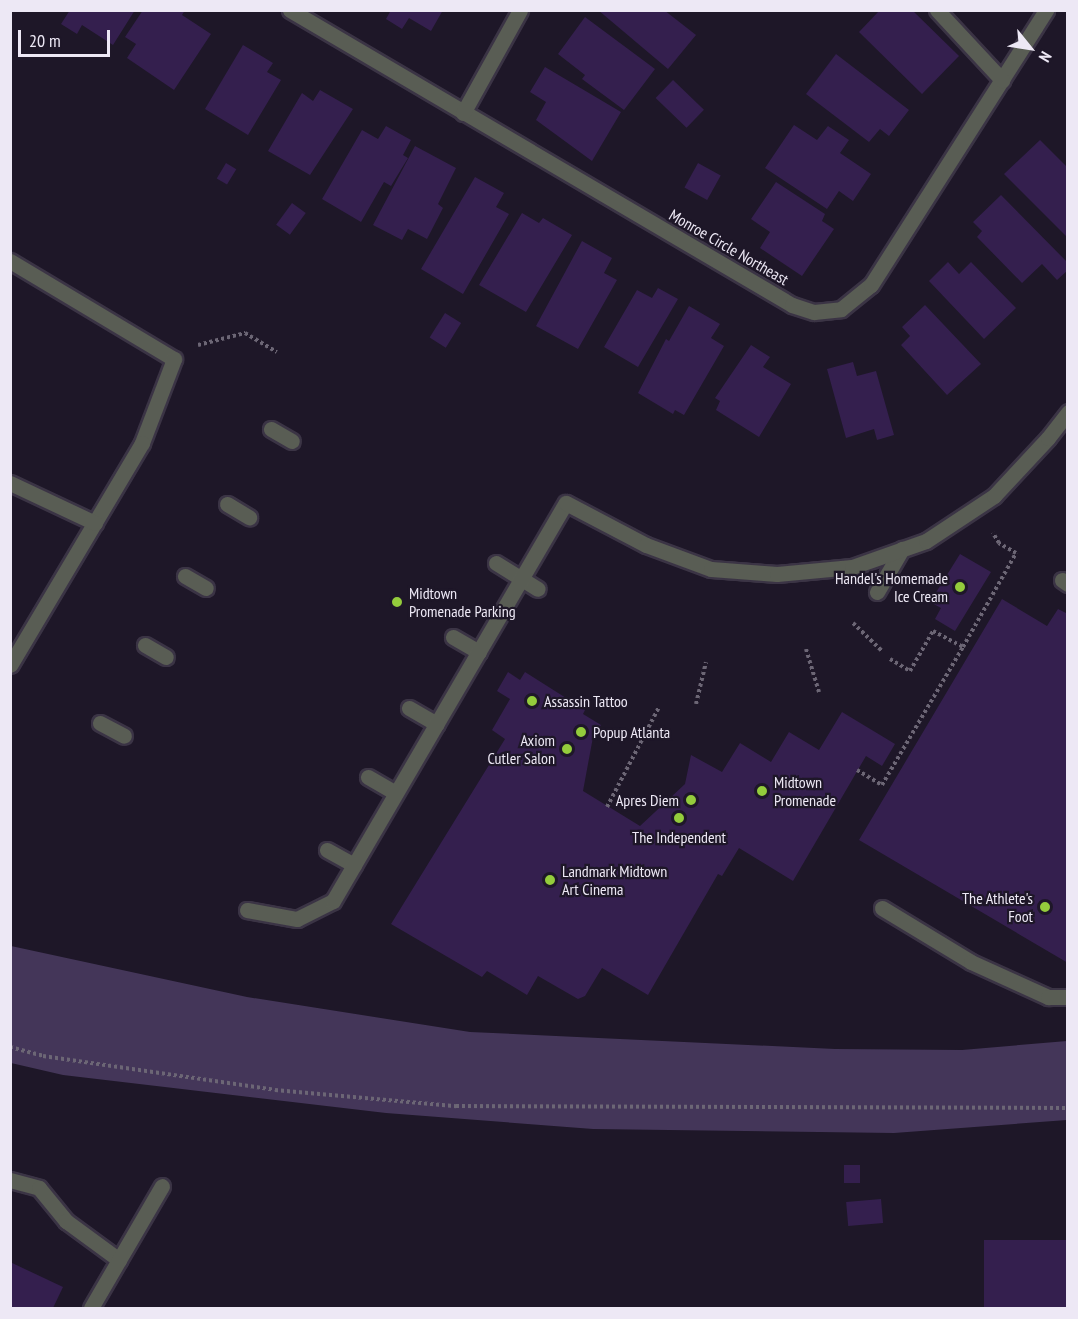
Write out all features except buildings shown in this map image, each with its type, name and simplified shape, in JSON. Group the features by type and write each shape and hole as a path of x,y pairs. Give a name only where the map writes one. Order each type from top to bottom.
{"street":[{"name":"Monroe Circle Northeast","path":"290,10 792,305 814,312 841,309 871,285 1046,10"},
{"path":"463,112 520,10"},
{"path":"937,10 1002,80"},
{"path":"10,261 174,359 142,443 10,665"},
{"path":"247,910 297,919 333,901 566,502 646,545 711,569 777,574 852,567 926,541 994,496 1048,438 1068,412"},
{"path":"271,429 292,441"},
{"path":"10,483 95,523"},
{"path":"227,504 249,517"},
{"path":"877,592 902,549"},
{"path":"496,563 538,589"},
{"path":"185,576 206,588"},
{"path":"453,637 479,652"},
{"path":"145,645 166,657"},
{"path":"409,708 436,724"},
{"path":"100,723 124,736"},
{"path":"368,777 396,793"},
{"path":"327,850 354,865"},
{"path":"882,908 971,962 1048,997 1068,997"},
{"path":"10,1180 39,1188 66,1221 119,1260"},
{"path":"91,1308 162,1186"}],"path":[{"path":"198,345 245,333 277,352"},
{"path":"858,770 882,784 963,647 1016,553 999,543 993,533"},
{"path":"853,623 882,651"},
{"path":"890,659 910,670 933,631 963,647"},
{"path":"806,649 819,692"},
{"path":"696,704 706,662"},
{"path":"607,807 659,707"},
{"path":"10,1047 43,1056 275,1090 456,1106 1068,1108"}],"shaded area":[{"path":"11,946 247,997 470,1032 835,1049 962,1050 1067,1041 1067,1120 894,1133 593,1129 386,1113 63,1075 11,1063"}],"place":[{"name":"Handel's Homemade Ice Cream","path":"960,587"},
{"name":"Midtown Promenade Parking","path":"397,602"},
{"name":"Assassin Tattoo","path":"532,701"},
{"name":"Popup Atlanta","path":"581,732"},
{"name":"Axiom Cutler Salon","path":"567,749"},
{"name":"Midtown Promenade","path":"762,791"},
{"name":"Apres Diem","path":"691,800"},
{"name":"The Independent","path":"679,818"},
{"name":"Landmark Midtown Art Cinema","path":"550,880"},
{"name":"The Athlete's Foot","path":"1045,907"}]}
